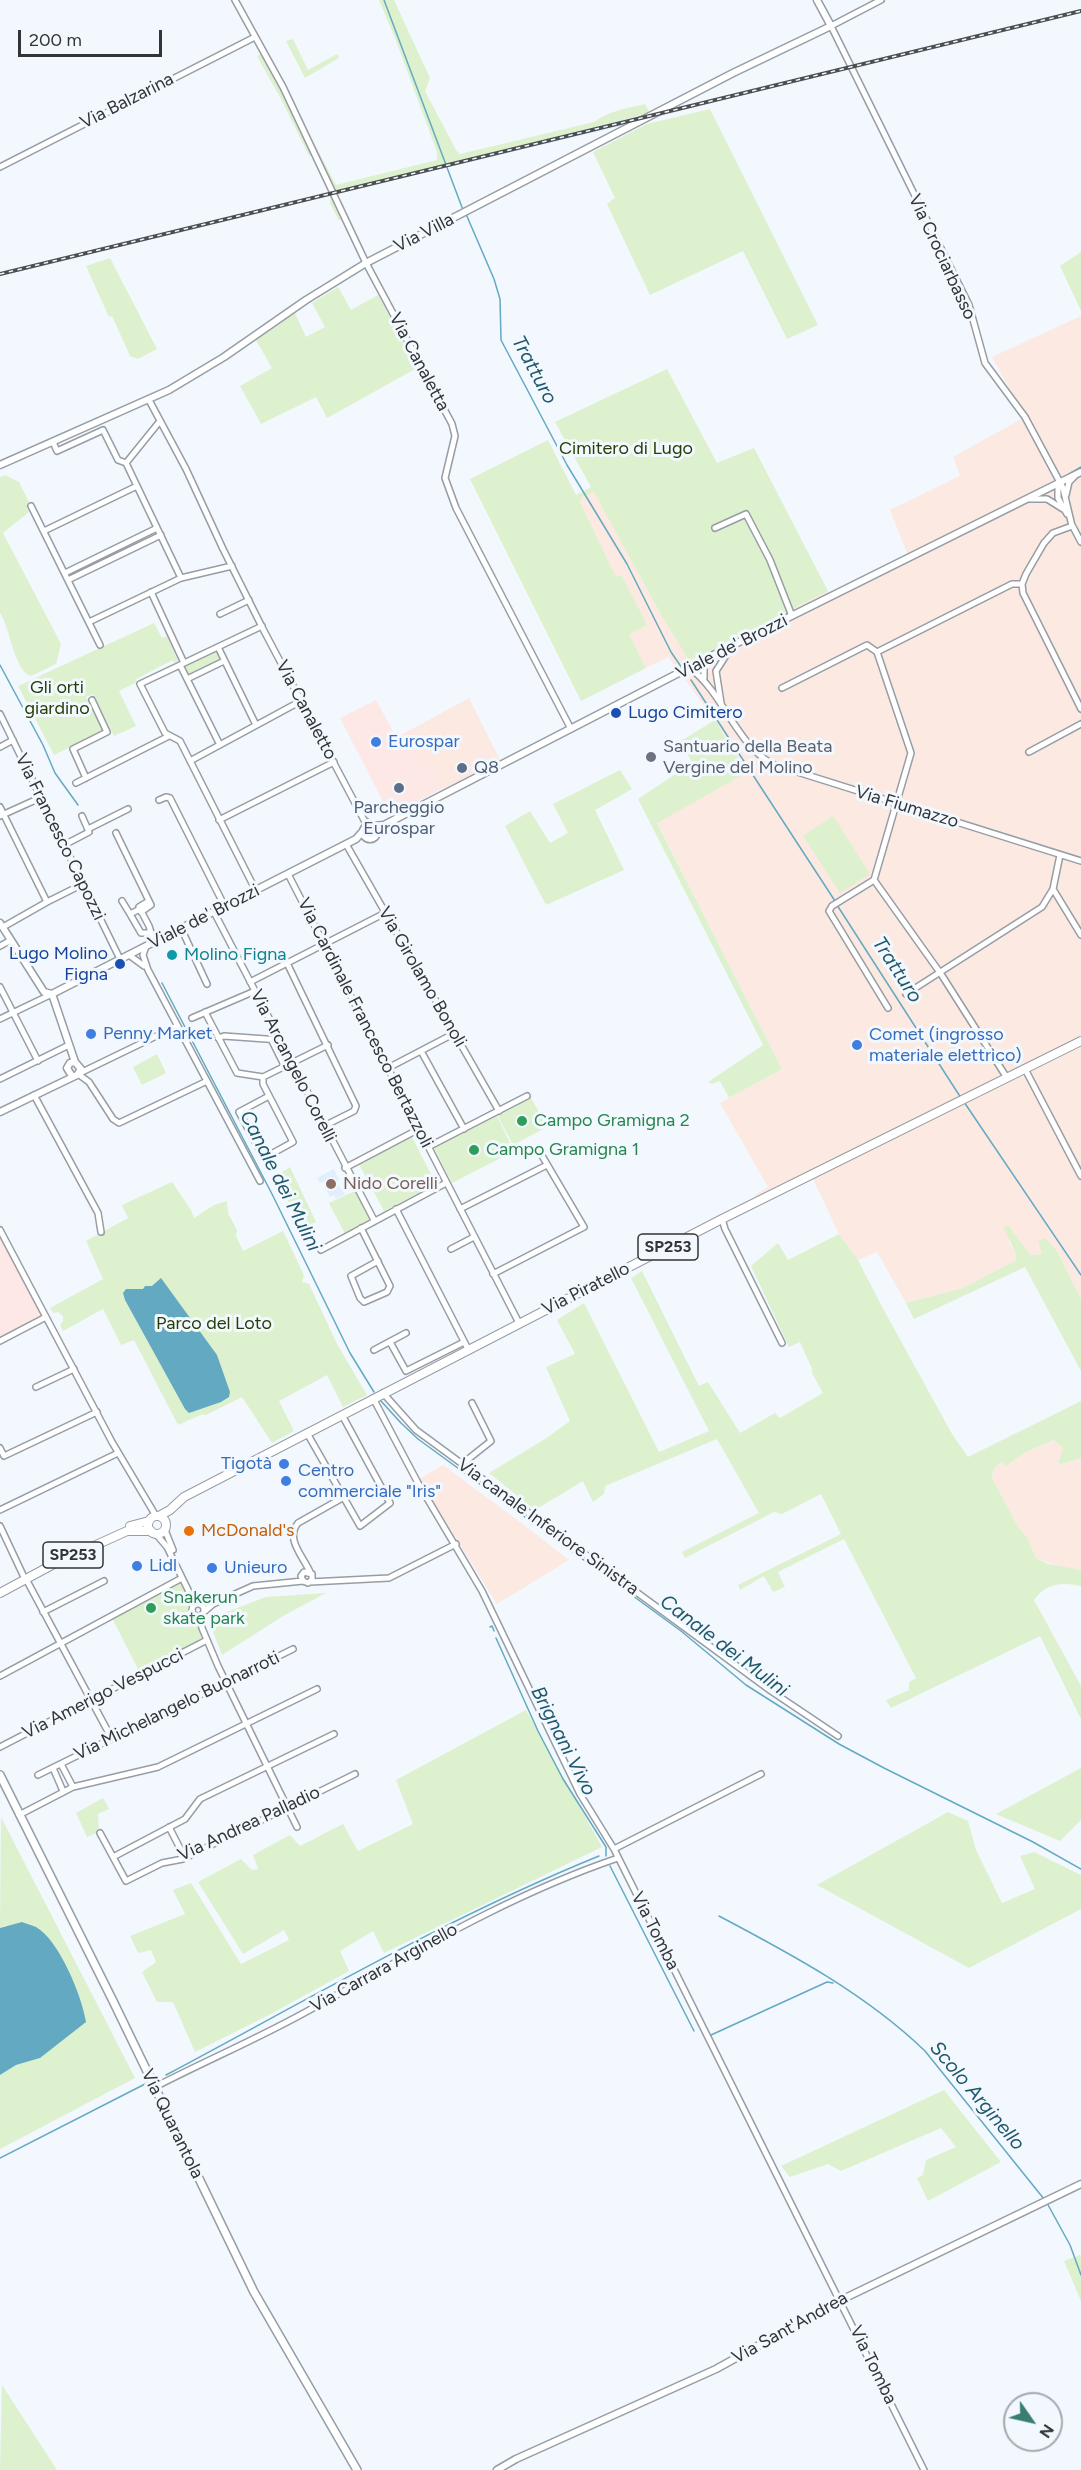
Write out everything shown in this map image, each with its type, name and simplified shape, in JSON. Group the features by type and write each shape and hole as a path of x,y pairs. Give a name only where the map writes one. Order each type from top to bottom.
{"main road":[{"name":"Via Piratello","path":"0,1593 24,1577 126,1527 165,1514 191,1494 383,1394 466,1346 519,1323 722,1219 1081,1041"},
{"name":"Via Piratello","path":"0,1588 127,1531 153,1532 165,1527 177,1505 191,1494"},
{"path":"153,1532 154,1518 164,1519 165,1527"},
{"name":"Via Quarantola","path":"0,1775 254,2292 355,2469"}],"street":[{"name":"Via Canaletta","path":"235,0 283,87 366,262 444,408 455,436 445,478 456,508 571,729"},
{"path":"817,0 831,26 881,0"},
{"name":"Via Villa","path":"0,465 149,400 224,357 366,262 733,73 831,26"},
{"name":"Via Crociarbasso","path":"831,26 969,305 985,363 1025,417 1058,483"},
{"name":"Via Balzarina","path":"0,166 255,37"},
{"name":"Via Canaletto","path":"149,400 186,469 232,566 301,701 364,820 372,825"},
{"path":"126,463 160,421"},
{"path":"53,442 57,451 103,430 118,460 126,463 182,578"},
{"path":"1065,496 1069,482 1081,472"},
{"name":"Viale de' Brozzi","path":"52,994 356,839 372,838 384,825 733,645 1081,472"},
{"path":"1058,483 1065,496 1072,526"},
{"path":"1058,483 1058,498 1081,542"},
{"path":"44,531 137,486"},
{"path":"1023,501 1040,497 1065,510"},
{"path":"31,506 100,645"},
{"path":"715,528 747,514 770,561 792,616"},
{"path":"1072,526 1053,533 1044,543 1022,584 1023,593 1081,710"},
{"path":"65,573 157,528"},
{"path":"68,580 161,535"},
{"path":"89,622 182,578 232,566"},
{"path":"877,652 1012,584 1022,584"},
{"path":"151,592 187,679 220,745"},
{"path":"220,614 249,600"},
{"path":"256,891 180,741 165,733 140,684 262,626"},
{"path":"704,661 716,671 733,645"},
{"path":"782,688 867,645 877,652 911,753 874,880 832,906 829,911 888,1008"},
{"path":"218,647 256,725"},
{"path":"187,679 224,661"},
{"path":"704,661 704,678"},
{"name":"Via Fiumazzo","path":"690,668 704,678 751,748 772,764 1081,861"},
{"name":"Via Fiumazzo","path":"716,671 722,708"},
{"path":"86,778 73,749 107,732 92,700"},
{"path":"190,761 301,701"},
{"name":"Via Francesco Capozzi","path":"0,714 120,959"},
{"path":"1029,752 1081,724"},
{"path":"76,783 169,736"},
{"path":"0,747 13,740"},
{"path":"219,820 334,762"},
{"path":"2,815 42,797"},
{"path":"159,800 166,797 171,798 225,907"},
{"path":"0,807 47,902"},
{"path":"87,829 128,808"},
{"path":"64,845 88,832 82,816"},
{"name":"Via Canaletto","path":"363,830 364,820"},
{"path":"372,825 377,834"},
{"name":"Viale de' Brozzi","path":"356,839 363,830 372,825 384,825"},
{"path":"363,830 368,838"},
{"path":"116,833 149,901 139,905 154,942"},
{"name":"Via Girolamo Bonoli","path":"346,844 499,1111"},
{"path":"906,994 1042,907 1053,889 1060,855"},
{"name":"Via Cardinale Francesco Bertazzoli","path":"288,874 519,1323"},
{"path":"874,880 940,974 1006,1078"},
{"path":"52,994 44,992 2,925 83,884"},
{"path":"1053,889 1081,934"},
{"path":"122,901 141,933 152,933"},
{"path":"130,914 140,910"},
{"name":"Via Arcangelo Corelli","path":"214,912 374,1220"},
{"path":"250,982 385,913"},
{"path":"181,928 207,984"},
{"path":"0,946 11,940"},
{"path":"146,946 143,957 148,970 205,1082 260,1181"},
{"path":"129,955 148,970"},
{"path":"287,963 328,1045 328,1052 356,1109 324,1126"},
{"path":"0,987 38,1061"},
{"path":"192,1018 255,991"},
{"path":"0,1019 52,994"},
{"path":"52,994 75,1064 73,1074"},
{"path":"205,1012 236,1071 263,1077 328,1045"},
{"path":"0,1112 73,1074 92,1069 177,1026"},
{"path":"388,1068 455,1034"},
{"path":"218,1038 224,1036 280,1040"},
{"name":"Via Arcangelo Corelli","path":"272,1041 285,1067"},
{"path":"0,1079 69,1046"},
{"path":"422,1051 464,1129"},
{"path":"75,1064 92,1069"},
{"path":"73,1074 75,1064"},
{"path":"1025,1069 1081,1176"},
{"path":"73,1074 90,1082 113,1119 119,1123 205,1082"},
{"path":"263,1077 263,1084 293,1142 264,1158 239,1112 269,1096"},
{"path":"34,1095 98,1213 101,1232"},
{"path":"428,1147 527,1096"},
{"path":"345,1168 419,1129"},
{"path":"493,1274 584,1227 541,1154"},
{"path":"460,1209 547,1165"},
{"path":"321,1250 446,1183"},
{"path":"390,1341 406,1371 466,1346 396,1209"},
{"path":"722,1219 782,1343"},
{"path":"361,1228 390,1284 390,1288 378,1297 364,1302 351,1276 378,1261"},
{"path":"0,1230 154,1518"},
{"path":"451,1249 474,1237"},
{"path":"0,1341 46,1317"},
{"path":"374,1350 406,1333"},
{"path":"36,1387 74,1369"},
{"name":"Via canale Inferiore Sinistra","path":"383,1394 416,1431 771,1691 838,1736"},
{"name":"Via Tomba","path":"374,1398 418,1483 456,1544 494,1613 549,1734 580,1794 614,1849 924,2470"},
{"path":"462,1464 491,1441 472,1403"},
{"path":"0,1448 4,1456 97,1412"},
{"path":"307,1433 360,1526 390,1503 342,1415"},
{"path":"0,1510 118,1454"},
{"path":"311,1577 293,1540 294,1529 298,1523 344,1497"},
{"path":"0,1526 24,1577 112,1739"},
{"path":"165,1527 200,1606 200,1616 207,1640 297,1827"},
{"path":"153,1532 167,1546 182,1578 200,1606"},
{"path":"303,1581 302,1574 306,1571 311,1577 323,1582 389,1578 456,1544"},
{"path":"200,1616 192,1612 200,1606 213,1604 253,1586 303,1581 311,1577"},
{"path":"0,1676 182,1578"},
{"path":"43,1612 104,1581"},
{"name":"Via Amerigo Vespucci","path":"0,1747 207,1640"},
{"name":"Via Michelangelo Buonarroti","path":"38,1775 293,1649"},
{"path":"19,1815 73,1787 158,1767 317,1689"},
{"path":"113,1857 185,1819 200,1799 334,1734"},
{"name":"Via Michelangelo Buonarroti","path":"62,1764 73,1787"},
{"name":"Via Michelangelo Buonarroti","path":"53,1768 63,1791"},
{"name":"Via Andrea Palladio","path":"100,1833 126,1881 162,1863 185,1858 355,1774"},
{"path":"614,1849 761,1774"},
{"path":"169,1827 185,1858"},
{"name":"Via Carrara Arginello","path":"155,2087 310,2010 491,1909 578,1872 618,1858"},
{"name":"Via Sant'Andrea","path":"497,2470 516,2459 716,2369 841,2300 1081,2184"}],"shaded area":[{"path":"1081,9 1081,13 854,68 853,66"},
{"path":"848,67 848,69 660,116 667,110"},
{"path":"649,113 629,124 336,194 335,192"},
{"path":"331,193 331,195 0,276 0,273"},
{"path":"1081,316 1081,1299 1057,1251 1047,1239 1043,1254 1029,1255 1009,1226 1009,1243 1016,1254 1016,1260 963,1288 906,1303 877,1252 858,1260 839,1234 813,1179 758,1204 755,1195 768,1187 720,1103 782,1069 657,822 746,773 715,720 668,657 646,668 629,634 646,625 622,576 615,575 580,502 582,497 594,491 660,613 690,661 828,591 831,596 909,558 890,510 960,476 953,457 1025,417 992,357"},
{"path":"469,698 500,760 444,789 414,728"},
{"path":"376,700 396,737 414,728 444,788 390,815 340,718"},
{"name":"Nido Corelli","path":"334,1169 339,1180 336,1182 345,1194 336,1199 334,1195 330,1197 324,1185 326,1181 320,1183 317,1178"},
{"path":"0,1237 43,1316 0,1337"},
{"path":"1055,1440 1063,1448 1058,1463 1062,1464 1081,1458 1081,1570 1059,1567 1036,1558 1028,1539 1017,1525 992,1478 994,1470 1002,1461 1006,1466 1024,1453"},
{"path":"443,1465 569,1560 497,1604 419,1479"}],"green space":[{"path":"379,0 394,0 430,78 425,91 460,154 594,122 612,113 645,104 650,113 335,192 346,214 339,221 330,203 331,193 257,56 266,51 336,185 437,160 437,152"},
{"path":"293,39 308,70 337,54 339,58 305,78 286,41"},
{"path":"710,109 818,325 787,339 743,251 650,295 607,204 615,198 593,152 647,124"},
{"path":"1081,252 1081,311 1060,266"},
{"path":"110,258 157,349 138,359 130,356 86,266"},
{"path":"338,287 351,310 378,295 417,368 327,418 316,397 261,424 240,386 272,368 256,340 295,313 306,337 325,327 312,303"},
{"name":"Cimitero di Lugo","path":"667,369 717,463 754,448 828,591 690,662 660,613 594,492 582,497 580,502 615,575 622,576 647,625 629,634 646,668 581,701 470,479 548,440 576,495 591,487 555,422"},
{"path":"5,475 19,482 31,506 27,508 29,512 3,533 61,644 56,664 31,676 20,666 16,658 0,613 0,477"},
{"name":"Gli orti giardino","path":"154,623 162,638 167,636 178,661 174,663 173,660 136,679 137,682 119,691 136,726 114,736 93,694 86,697 103,731 54,755 18,686"},
{"path":"217,650 223,660 188,678 183,667"},
{"path":"715,720 746,773 657,823 782,1069 729,1098 720,1081 712,1084 708,1082 763,1045 638,799 692,763 681,741"},
{"path":"620,770 632,789 595,810 624,870 546,905 505,826 530,811 550,843 568,833 553,804"},
{"path":"833,816 870,874 840,893 803,836"},
{"path":"157,1054 166,1073 142,1085 133,1067"},
{"name":"Campo Gramigna 2","path":"531,1098 547,1127 513,1145 498,1116"},
{"name":"Campo Gramigna 1","path":"497,1116 514,1151 452,1183 434,1148"},
{"path":"412,1137 436,1184 384,1211 359,1164"},
{"path":"290,1167 316,1222 302,1230 276,1176"},
{"name":"Parco del Loto","path":"172,1182 194,1218 214,1205 227,1201 228,1213 237,1230 236,1236 243,1251 283,1231 304,1275 302,1282 309,1284 337,1344 367,1395 343,1407 327,1375 279,1401 294,1431 272,1443 242,1397 206,1415 203,1414 178,1425 134,1340 121,1345 103,1309 63,1331 60,1325 63,1316 58,1312 53,1313 50,1308 103,1279 86,1241 128,1218 122,1205"},
{"path":"355,1191 370,1220 345,1234 329,1203"},
{"path":"1009,1226 1030,1255 1042,1254 1038,1241 1046,1238 1057,1251 1081,1299 1081,1371 1025,1267 914,1319 906,1303 963,1288 1016,1260 1016,1254 1003,1227"},
{"path":"839,1234 858,1260 952,1434 968,1457 1081,1401 1081,1458 1062,1464 1058,1463 1063,1448 1054,1440 1024,1453 1006,1466 1000,1463 995,1468 992,1478 1017,1525 1028,1539 1036,1558 1048,1564 1081,1570 1081,1586 1055,1585 1044,1590 1034,1600 1081,1686 1081,1719 1040,1636 891,1708 886,1700 909,1690 909,1682 916,1678 844,1539 778,1572 785,1587 773,1592 764,1576 740,1590 738,1585 841,1534 821,1494 782,1514 774,1512 685,1558 682,1552 759,1513 717,1439 605,1486 604,1494 593,1502 583,1481 535,1510 489,1473 570,1421 546,1367 575,1354 557,1320 584,1303 659,1452 709,1431 631,1278 642,1271 699,1386 708,1382 740,1433 775,1413 780,1418 823,1393 812,1373 800,1342 789,1347 751,1266 778,1243 788,1260"},
{"path":"181,1581 191,1603 188,1614 196,1621 202,1639 139,1671 112,1618"},
{"path":"326,1593 283,1616 222,1655 208,1619 266,1597"},
{"path":"526,1710 602,1847 384,1953 373,1931 340,1951 349,1971 195,2052 173,2002 157,2002 142,1972 156,1962 151,1950 138,1953 130,1936 185,1914 173,1890 191,1883 241,1964 289,1940 284,1930 243,1954 198,1882 241,1859 252,1870 258,1869 253,1855 290,1835 300,1846 343,1824 358,1851 413,1824 396,1780"},
{"path":"1081,1768 1081,1820 1060,1841 996,1814"},
{"path":"103,1798 109,1809 98,1814 99,1832 87,1837 76,1813"},
{"path":"948,1812 968,1821 976,1850 1002,1903 1035,1889 1020,1856 1034,1852 1081,1875 1081,1909 969,1968 817,1885"},
{"path":"1,1817 135,2078 0,2149 0,2075 16,2065 40,2058 6,1925 0,1928"},
{"path":"944,2090 1001,2162 928,2201 917,2178 923,2175 926,2160 956,2147 941,2128 841,2171 828,2164 790,2177 781,2166"},
{"path":"1080,2255 1081,2258 1081,2301 1064,2261"},
{"path":"2,2385 57,2470 0,2470"}],"water":[{"path":"161,1278 217,1355 230,1392 229,1397 221,1402 189,1413 123,1293 126,1289 143,1289 145,1286 152,1286"},
{"path":"22,1922 36,1927 45,1934 61,1956 80,1998 86,2022 40,2058 16,2065 0,2075 0,1928"}],"waterway":[{"name":"Tratturo","path":"384,0 463,210"},
{"name":"Tratturo","path":"466,214 494,279 500,299 501,340 567,465 627,564 671,652 682,668"},
{"path":"1069,474 1081,467"},
{"path":"0,665 43,745 55,773 78,805"},
{"name":"Tratturo","path":"691,680 835,901"},
{"name":"Tratturo","path":"837,905 961,1098"},
{"name":"Canale dei Mulini","path":"162,983 272,1194 350,1353 374,1392"},
{"name":"Tratturo","path":"964,1102 1081,1275"},
{"name":"Canale dei Mulini","path":"381,1401 418,1439 681,1631 746,1685 839,1744 1033,1842 1081,1869"},
{"name":"Brignani Vivo","path":"490,1627 492,1626 494,1631"},
{"name":"Brignani Vivo","path":"496,1638 538,1731 563,1779 606,1847 606,1856"},
{"path":"166,2075 434,1932 488,1905 599,1856"},
{"path":"610,1866 694,2031"},
{"name":"Scolo Arginello","path":"719,1916 827,1976 902,2030 925,2051 1044,2199"},
{"path":"711,2035 827,1982 833,1983"},
{"path":"0,2158 147,2083"},
{"name":"Scolo Arginello","path":"1047,2203 1070,2245 1081,2275"}],"railway":[{"path":"0,274 1081,11"}],"place":[{"name":"Lugo Cimitero","path":"616,713"},
{"name":"Eurospar","path":"376,742"},
{"name":"Santuario della Beata Vergine del Molino","path":"651,757"},
{"name":"Q8","path":"462,768"},
{"name":"Parcheggio Eurospar","path":"399,788"},
{"name":"Molino Figna","path":"172,955"},
{"name":"Lugo Molino Figna","path":"120,964"},
{"name":"Penny Market","path":"91,1034"},
{"name":"Comet (ingrosso materiale elettrico)","path":"857,1045"},
{"name":"Campo Gramigna 2","path":"522,1121"},
{"name":"Campo Gramigna 1","path":"474,1150"},
{"name":"Nido Corelli","path":"331,1184"},
{"name":"Tigotà","path":"284,1464"},
{"name":"Centro commerciale \"Iris\"","path":"286,1481"},
{"name":"McDonald's","path":"189,1531"},
{"name":"Lidl","path":"137,1566"},
{"name":"Unieuro","path":"212,1568"},
{"name":"Snakerun skate park","path":"151,1608"}]}
